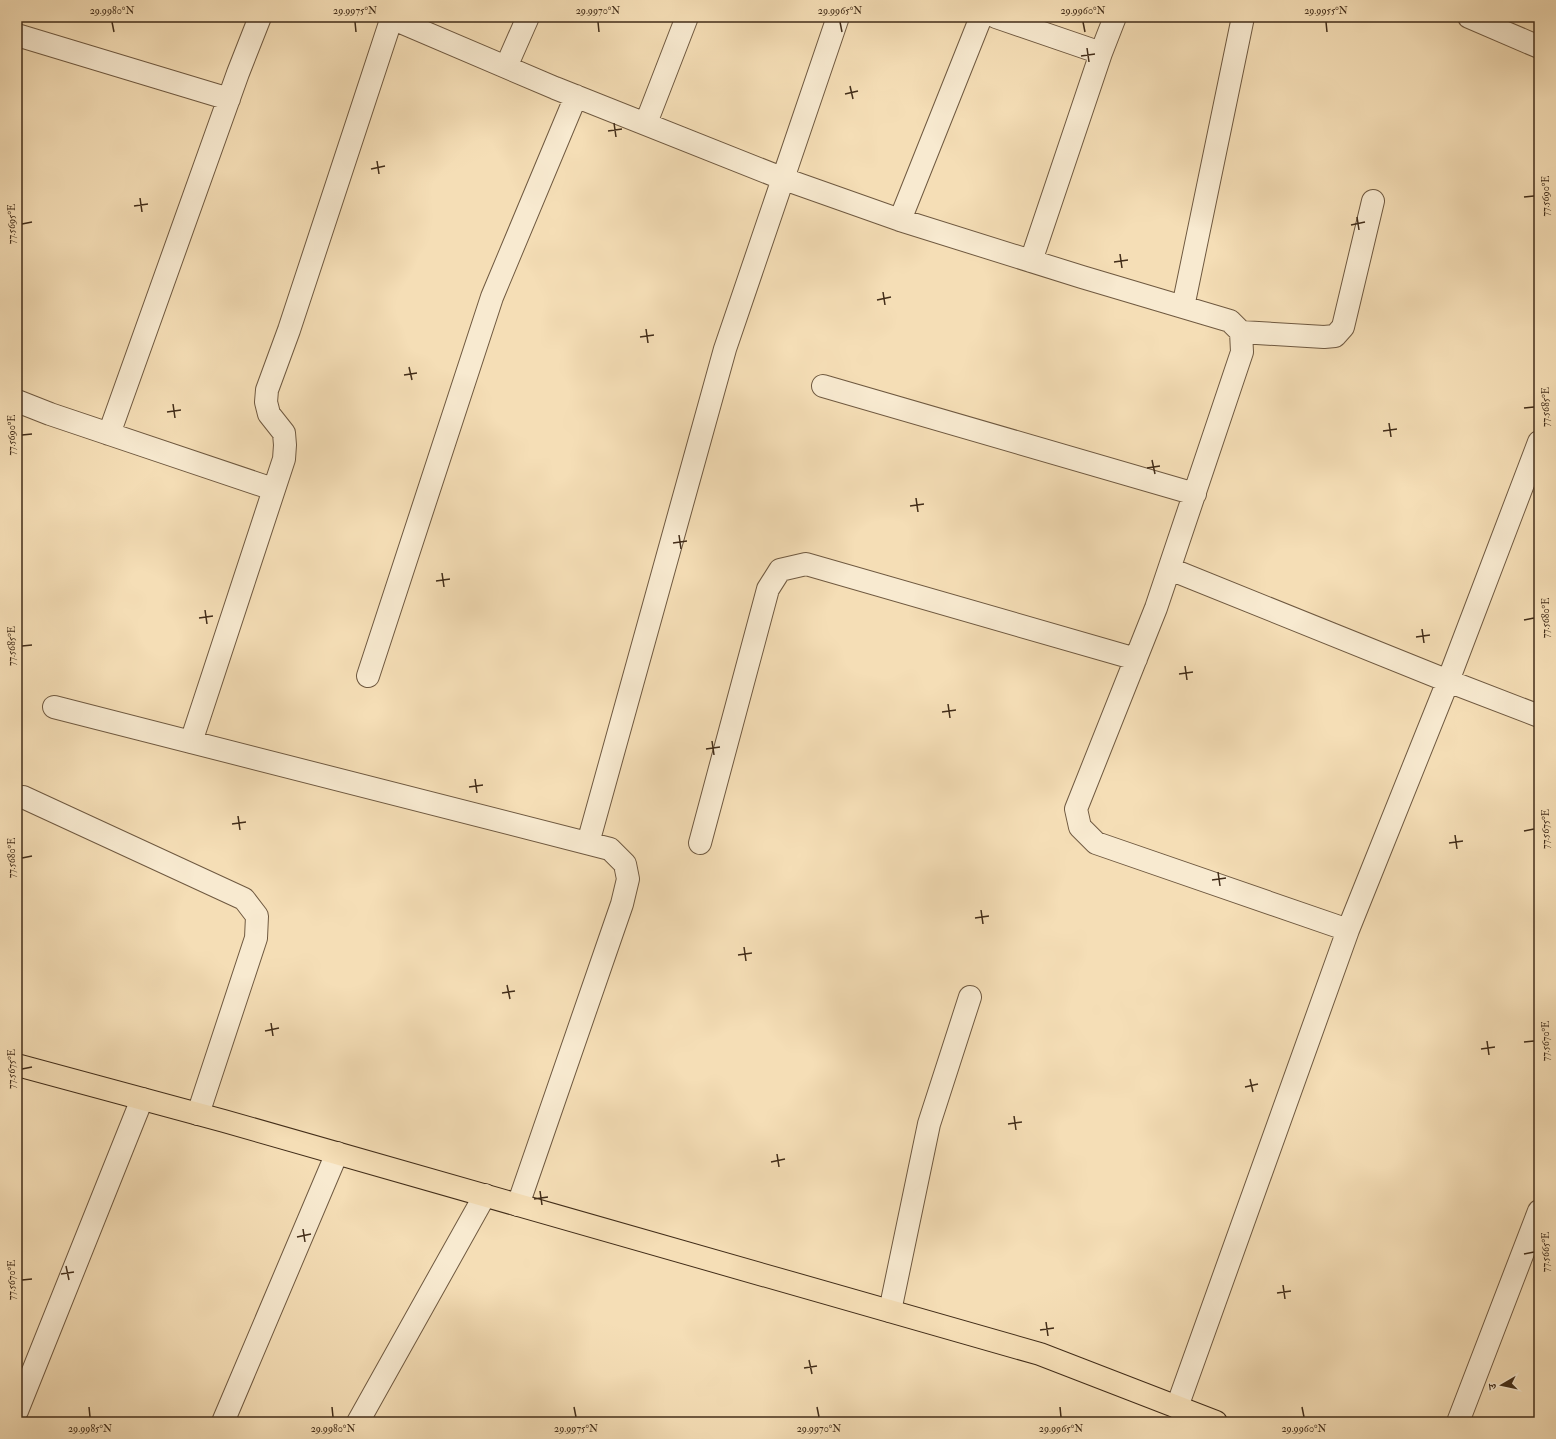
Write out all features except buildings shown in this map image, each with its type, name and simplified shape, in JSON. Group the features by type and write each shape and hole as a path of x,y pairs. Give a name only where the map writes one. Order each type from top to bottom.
{"main road":[{"path":"17,1065 337,1153 1040,1354 1216,1422"}],"street":[{"path":"109,434 229,99 260,17"},
{"path":"506,67 528,17"},
{"path":"646,123 687,17"},
{"path":"588,843 725,349 838,17"},
{"path":"900,220 980,17"},
{"path":"996,17 1101,53"},
{"path":"1031,260 1114,17"},
{"path":"1184,307 1243,17"},
{"path":"1469,17 1539,47"},
{"path":"191,742 284,459 284,433 269,414 266,402 267,390 391,18 576,96 784,179 900,220 1230,321 1241,332 1324,338 1335,336 1343,327 1373,201"},
{"path":"17,36 229,99"},
{"path":"368,676 492,297 576,96"},
{"path":"1241,332 1242,352 1170,569 1076,809 1080,827 1096,843 1348,930"},
{"path":"823,386 1195,494"},
{"path":"17,401 50,414 273,489"},
{"path":"1177,1407 1348,930 1448,681 1539,442"},
{"path":"700,843 768,589 780,570 806,564 1136,659"},
{"path":"1170,569 1539,716"},
{"path":"54,707 610,849 625,864 628,879 622,904 518,1205"},
{"path":"23,798 244,899 257,916 256,938 198,1114"},
{"path":"890,1311 929,1124 970,997"},
{"path":"17,1412 142,1099"},
{"path":"223,1422 337,1153"},
{"path":"358,1422 485,1195"},
{"path":"1458,1422 1539,1211"}]}
